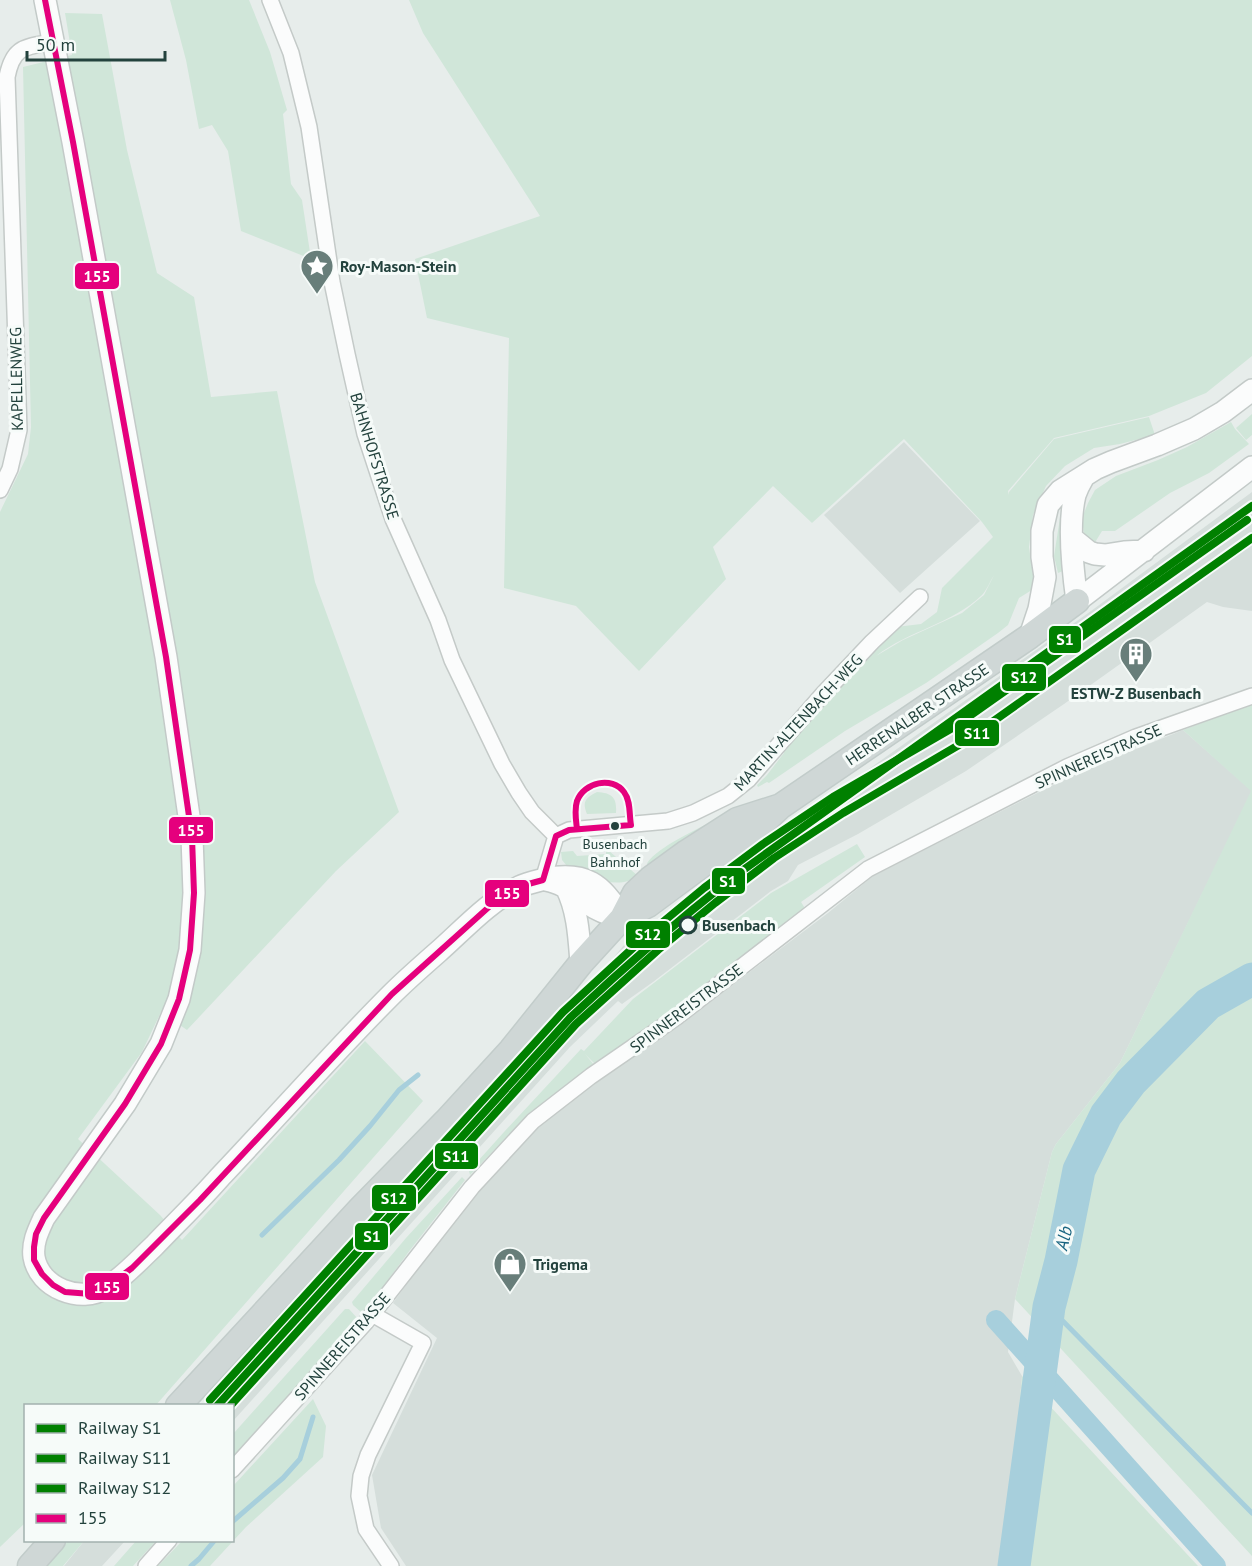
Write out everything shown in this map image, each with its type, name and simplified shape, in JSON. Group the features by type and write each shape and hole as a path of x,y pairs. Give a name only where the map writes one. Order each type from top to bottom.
{"main road":[{"path":"45,0 73,142 166,657 192,837 194,893 190,950 179,999 161,1044 125,1104 44,1218 36,1234 34,1260 42,1274 52,1285 66,1292 91,1294 104,1289 132,1268 200,1200 392,994 500,897 521,886 563,876 577,876 600,888 612,900 622,918"},
{"path":"1030,636 1046,577 1042,557 1042,531 1048,505 1060,491 1095,469 1194,429 1223,412 1252,390"},
{"name":"HERRENALBER STRASSE","path":"180,1404 511,1050 581,963 622,918 635,892 687,852 737,820 781,806 1030,636 1252,467"},
{"path":"1077,601 1073,573 1073,508 1076,493 1083,478"},
{"path":"1072,539 1095,554 1144,551"},
{"path":"1046,577 1077,601"},
{"path":"543,880 566,886 587,904 605,915 622,918"},
{"path":"566,886 574,905 581,963"},
{"path":"30,1564 51,1542"}],"street":[{"name":"BAHNHOFSTRASSE","path":"270,0 291,52 309,127 332,282 346,354 365,434 393,519 438,620 452,660 502,764 532,812 556,836"},
{"name":"KAPELLENWEG","path":"0,490 10,469 19,430 7,77 9,64 17,52 53,42"},
{"name":"MARTIN-ALTENBACH-WEG","path":"556,836 569,830 668,821 693,813 728,796 748,780 872,642 920,597"},
{"name":"SPINNEREISTRASSE","path":"234,1468 372,1314 472,1187 532,1121 591,1076 678,1016 868,869 1067,766 1136,737 1252,696"},
{"path":"543,880 556,836"},
{"path":"372,1314 423,1343 368,1455 361,1476 359,1496 366,1529 391,1566"},
{"path":"146,1566 167,1542"}],"shaded area":[{"path":"904,442 980,521 900,593 824,515"},
{"path":"1252,492 1252,611 1207,602 966,771 858,834 798,865 788,881 771,891 622,1004 618,1001 570,1047 234,1420 234,1404 206,1404 435,1157 624,945 742,853 852,781 1091,611"},
{"path":"1183,730 1252,791 1120,1063 1052,1152 1015,1299 1008,1352 1022,1376 1005,1566 406,1566 381,1528 372,1475 437,1338 393,1303 445,1232 535,1125 689,1018 873,876 1077,773"},
{"path":"83,1542 124,1542 102,1566 64,1566"}],"green space":[{"path":"170,0 249,0 270,52 287,110 283,114 291,184 302,200 311,259 241,231 228,151 212,125 199,129 186,60"},
{"path":"409,0 1252,0 1252,356 1206,393 1149,416 1054,438 1008,491 1009,495 1009,492 1054,439 1149,417 1155,435 1094,448 1065,466 1046,486 1033,515 1029,547 1035,588 1019,598 1008,625 926,683 845,731 769,783 758,787 757,785 784,753 783,751 851,673 896,627 921,624 937,612 942,588 993,537 982,522 904,439 812,523 773,486 713,547 726,579 639,671 576,606 504,588 509,338 427,318 415,259 540,216 423,33","holes":["994,575 984,595 962,613 903,640 876,656 889,647 970,605 984,593"]},
{"path":"65,13 102,14 127,150 157,273 194,297 211,397 277,391 315,582 399,812 336,871 187,1030 161,1012 142,1052 78,1139 160,1215 182,1240 365,1041 423,1101 157,1404 24,1404 24,1524 0,1547 0,512 28,454 31,427 23,67 72,55"},
{"path":"1252,414 1252,435 1246,440 1236,428"},
{"path":"1231,422 1249,444 1209,473 1170,493 1115,531 1102,531 1094,544 1084,535 1082,518 1095,490 1116,476 1187,447"},
{"path":"1061,517 1063,518 1065,570 1058,573 1054,556"},
{"path":"1252,704 1252,1556 1015,1299 1052,1152 1120,1063 1251,791 1183,730"},
{"path":"597,792 613,797 616,813 587,814 586,801"},
{"path":"742,808 651,868 647,864 662,849 675,841"},
{"path":"857,844 865,857 801,902 806,910 595,1064 585,1054 595,1066 532,1111 470,1175 469,1171 504,1132 581,1049 584,1051 633,999 771,893"},
{"path":"606,850 638,876 630,881 621,882 602,880 567,866 562,860 561,852 573,851 577,856 606,854"},
{"path":"462,1177 465,1180 363,1314 352,1302"},
{"path":"345,1309 349,1309 358,1319 234,1456 234,1433"},
{"path":"1022,1376 1198,1566 1005,1566"},
{"path":"313,1399 326,1426 323,1457 234,1540 234,1485"},
{"path":"67,1542 83,1542 63,1566 47,1566"},
{"path":"135,1542 155,1542 133,1566 114,1566"},
{"path":"181,1542 232,1542 210,1566 158,1566"}],"waterway":[{"name":"Alb","path":"1014,1566 1049,1307 1061,1261 1079,1170 1106,1115 1131,1082 1208,1004 1252,979"},
{"path":"262,1235 339,1160 399,1090 418,1075"},
{"path":"1049,1307 1252,1513"},
{"path":"996,1320 1216,1566"},
{"path":"234,1520 283,1478 300,1459 313,1417"},
{"path":"191,1566 213,1542"}],"rail line":[{"name":"S1","path":"219,1404 570,1018 650,946 732,878 1252,506"},
{"name":"S12","path":"210,1400 563,1012 646,936 704,888 763,844 833,797 954,727 1247,520"},
{"name":"S11","path":"232,1404 576,1024 658,950 774,858 843,813 964,742 1252,538"}],"transit line":[{"name":"155","path":"45,0 73,142 166,657 192,837 194,893 190,950 179,999 161,1044 125,1104 44,1218 36,1234 34,1260 42,1274 53,1285 65,1292 91,1294 104,1289 132,1268 200,1200 392,994 500,897 521,886 543,880 556,836 569,830 631,825 629,804 624,792 619,787 606,783 599,783 586,789 576,804 577,829"}],"place":[{"name":"Roy-Mason-Stein","path":"317,295"},
{"name":"ESTW-Z Busenbach","path":"1136,683"},
{"name":"Busenbach Bahnhof","path":"615,826"},
{"name":"Busenbach","path":"688,925"},
{"name":"Trigema","path":"510,1293"}]}
